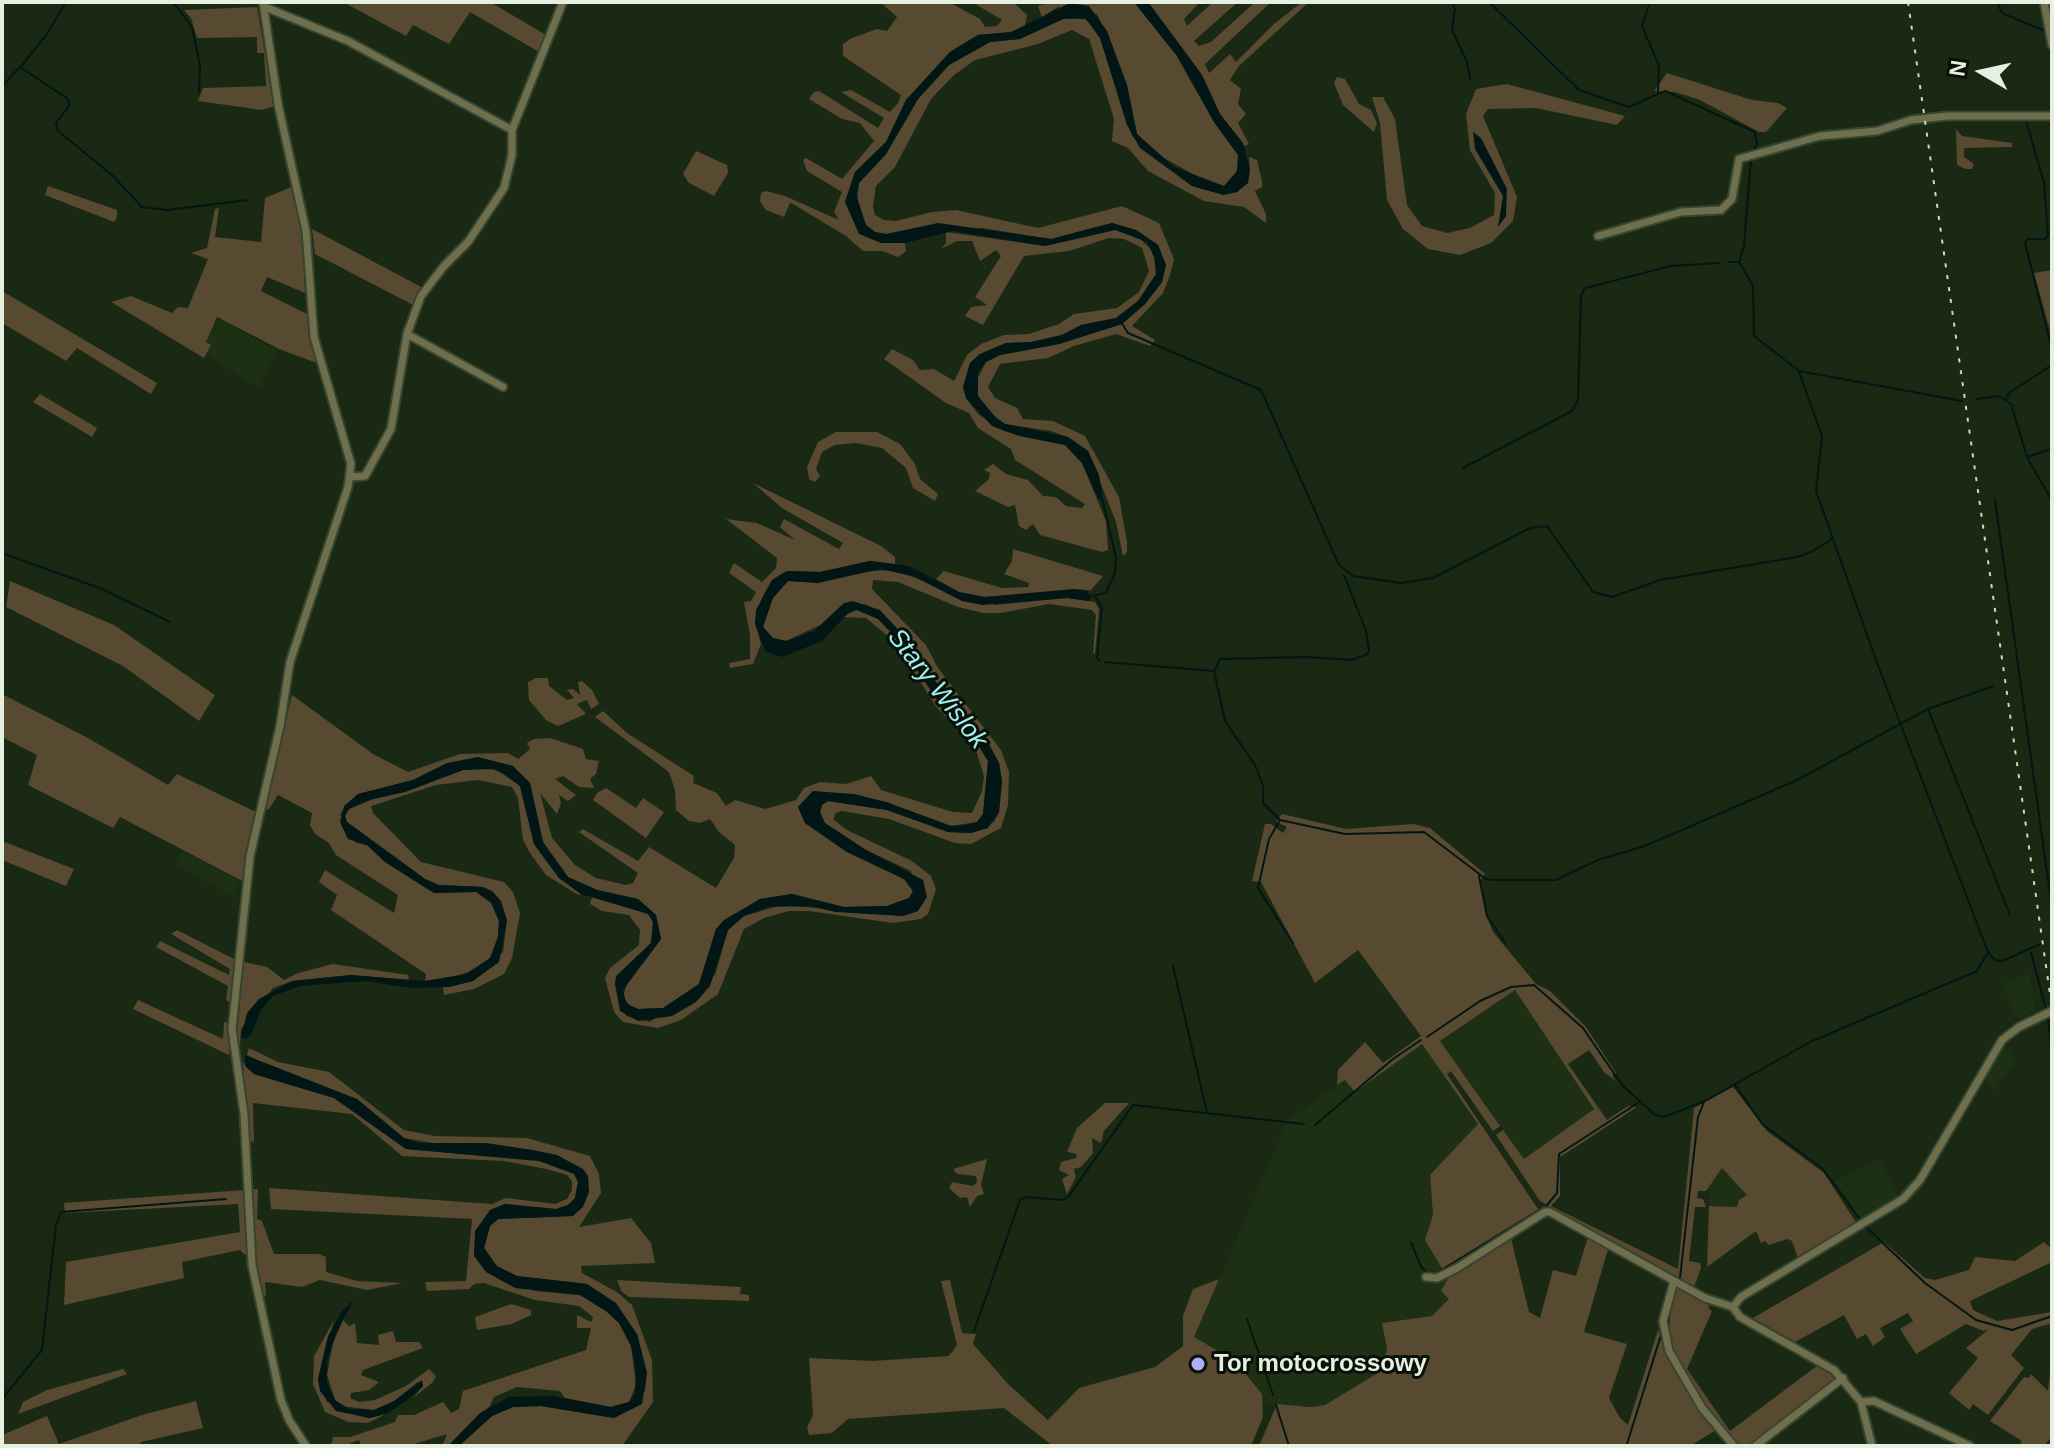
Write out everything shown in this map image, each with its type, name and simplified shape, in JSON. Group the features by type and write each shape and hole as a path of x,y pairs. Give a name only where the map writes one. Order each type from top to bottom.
{"street":[{"path":"350,477 365,476 391,429 407,334 421,296 468,242 504,188 512,155 512,130 563,2"},
{"path":"2044,2 2052,45"},
{"path":"264,4 348,41 512,130"},
{"path":"264,4 278,104 306,231 314,337 348,445 350,477 290,662 280,726 250,856 232,1029 244,1114 252,1265 284,1410 306,1446"},
{"path":"1598,236 1681,212 1721,210 1732,199 1739,159 1820,136 1877,131 1917,119 2052,116"},
{"path":"407,334 503,387"},
{"path":"1733,1307 1741,1297 1863,1225 1911,1191 2002,1040 2019,1027 2052,1011"},
{"path":"1426,1277 1437,1278 1457,1268 1547,1211 1717,1304 1733,1307 1740,1317 1843,1378 1861,1402 1872,1446"},
{"path":"1674,1281 1663,1321 1669,1351 1702,1408 1734,1446"},
{"path":"1755,1446 1843,1378"},
{"path":"1861,1402 1878,1403 1970,1446"}],"shaded area":[{"path":"343,2 490,2 548,36 541,53 470,12 449,44 413,25 406,36"},
{"path":"880,2 949,2 980,19 985,27 997,26 1002,20 972,2 1013,2 1027,15 1025,26 1011,32 978,35 950,52 906,100 886,142 855,172 845,202 881,243 905,243 906,251 898,257 882,251 863,251 846,236 793,204 790,203 784,217 766,210 760,201 761,193 766,191 839,220 834,212 842,192 807,171 803,160 806,158 842,179 874,141 860,123 842,119 809,99 819,91 878,128 884,118 841,92 851,90 890,112 898,103 901,95 843,56 843,44 877,29 887,31 897,17"},
{"path":"1052,2 1134,2 1177,56 1214,122 1238,155 1240,164 1232,180 1224,186 1209,183 1155,153 1137,134 1127,85 1097,14 1058,7 1042,17 1038,6"},
{"path":"1148,2 1200,2 1184,19 1187,26 1213,2 1238,2 1194,41 1199,46 1211,42 1255,2 1271,2 1205,64 1209,73 1230,54 1236,62 1274,24 1302,2 1309,2 1239,66 1230,80 1241,89 1238,104 1246,114 1238,123 1249,144 1244,146 1220,114 1202,75"},
{"path":"257,7 274,106 262,110 198,101 203,88 266,86 264,53 257,53 257,37 197,38 191,18 184,10"},
{"path":"1063,19 1085,19 1093,26 1100,38 1132,136 1192,186 1224,195 1250,170 1249,157 1257,160 1262,187 1255,191 1266,214 1266,223 1244,207 1204,201 1148,171 1128,148 1112,141 1114,119 1089,39 1072,30 1038,44 975,60 953,76 931,99 895,167 876,186 873,206 875,215 884,220 896,221 956,210 1038,228 1122,206 1159,223 1174,259 1170,275 1163,293 1132,326 1155,340 1150,346 1116,334 1074,346 1048,358 1000,364 988,387 995,398 1017,408 1023,419 1053,421 1085,436 1119,497 1127,542 1127,552 1123,556 1116,522 1088,451 1068,437 1051,431 1005,424 987,410 978,396 976,382 986,362 1000,355 1059,344 1122,324 1145,304 1162,282 1166,265 1158,245 1136,230 1112,223 1051,239 982,228 886,234 875,232 866,225 857,204 859,183 886,154 918,99 949,65 990,42 1020,39"},
{"path":"1667,73 1787,108 1766,132 1759,132 1700,100 1675,92 1654,91"},
{"path":"1337,77 1345,79 1359,104 1371,110 1377,123 1374,132 1343,105 1334,83"},
{"path":"1507,84 1625,116 1617,125 1536,108 1488,109 1483,116 1517,197 1513,221 1491,243 1460,255 1428,249 1403,229 1387,200 1380,123 1372,97 1383,97 1395,119 1407,205 1422,226 1447,233 1470,228 1494,215 1495,193 1470,150 1466,114 1476,89"},
{"path":"1956,129 1962,136 2012,143 2012,147 1964,148 1964,157 1974,164 1972,169 1966,169 1957,165"},
{"path":"696,151 727,165 728,173 714,196 689,183 683,174"},
{"path":"48,186 117,210 117,217 114,222 45,195"},
{"path":"291,187 302,236 305,293 267,277 261,291 307,314 317,363 279,349 217,317 206,342 211,345 204,358 111,302 131,296 172,313 178,307 188,308 208,259 191,253 207,248 215,209 219,208 215,237 261,242 265,198"},
{"path":"312,229 425,289 415,306 315,254"},
{"path":"1115,230 1137,236 1153,251 1156,274 1138,301 1116,318 1081,325 1062,335 1031,342 1006,343 980,354 970,363 963,387 966,398 978,414 1004,431 1065,445 1082,463 1106,521 1108,550 1102,552 1040,535 1033,524 1026,530 1019,526 1015,505 1008,507 975,491 989,479 990,473 984,470 993,464 1006,474 1028,480 1043,496 1056,497 1066,506 1082,508 1085,504 1015,460 1011,449 978,428 969,413 946,403 884,359 892,349 913,360 920,370 934,369 954,381 967,355 981,344 1004,335 1029,334 1059,324 1074,314 1117,308 1139,292 1149,271 1142,248 1124,239 1109,238 1069,251 1024,256 983,325 965,316 971,307 987,305 975,297 1001,256 996,250 980,261 972,241 957,241 941,249 946,243 946,232 1045,246"},
{"path":"2052,270 2052,334 2051,334 2034,273"},
{"path":"2,291 157,383 151,394 77,348 66,361 2,323"},
{"path":"217,319 277,350 259,388 206,354 211,345 206,342"},
{"path":"40,394 97,428 92,437 33,402"},
{"path":"836,432 877,432 900,444 915,464 920,479 938,494 935,501 913,488 906,468 882,448 856,443 835,445 822,452 816,469 820,476 815,482 809,479 807,467 818,442"},
{"path":"753,483 881,546 895,557 895,564 870,561 820,572 787,571 772,580 763,596 755,623 761,644 753,664 730,668 729,663 750,659 750,635 744,602 751,601 756,592 729,573 734,563 762,582 776,568 777,558 726,519 757,523 795,540 780,527 784,519 839,549 843,543 782,508"},
{"path":"1013,549 1103,576 1091,590 984,597 959,592 936,579 944,571 1002,588 1028,587 1029,583 1004,574 1012,561"},
{"path":"892,570 995,605 1067,598 1095,602 1099,609 1095,654 1096,615 1092,610 1049,604 1001,613 983,613 958,607 898,582 873,580 872,589 926,645 938,668 1001,750 1009,772 1008,805 1001,828 971,844 955,843 889,819 842,811 835,813 834,820 847,830 912,861 931,876 936,889 928,914 921,919 893,923 809,911 789,911 764,918 744,929 718,994 681,1020 658,1028 623,1022 614,1012 605,978 610,968 639,945 640,930 629,915 602,911 590,904 592,897 634,907 648,914 653,922 651,943 617,976 626,1016 650,1022 715,975 728,930 744,916 782,905 903,916 918,911 911,871 866,850 824,823 820,812 822,805 828,801 887,810 948,832 971,833 994,822 999,812 1002,781 999,763 986,739 946,698 904,636 866,604 786,641 773,638 763,627 764,616 773,598 788,581 818,583 859,572"},
{"path":"10,581 114,625 215,695 199,721 123,666 6,607"},
{"path":"857,610 878,619 889,629 950,719 977,742 988,761 983,814 977,822 951,826 886,802 813,791 798,807 805,823 847,852 904,879 913,891 909,898 887,906 844,907 792,894 760,899 716,929 699,984 663,1008 638,1009 630,1006 623,997 627,983 661,939 656,915 638,899 597,890 568,877 543,842 530,783 511,765 447,763 413,780 358,794 340,814 356,843 367,845 385,862 434,893 476,892 491,903 499,921 498,937 490,958 478,969 450,978 425,981 426,974 331,910 337,895 319,882 325,870 394,913 398,895 336,855 329,843 315,834 310,825 312,813 278,795 269,809 264,810 292,695 373,754 408,772 460,754 508,753 518,759 530,749 527,743 534,739 550,738 583,749 586,759 599,761 596,774 590,779 594,788 579,787 563,776 555,779 576,795 568,801 559,795 561,803 557,814 540,793 552,838 575,865 596,878 626,885 633,883 638,873 579,832 583,829 638,861 649,847 716,888 734,858 735,845 719,832 710,819 700,823 689,821 676,810 675,790 669,772 595,717 603,711 627,733 694,776 693,783 717,793 726,806 735,800 765,809 796,800 804,788 820,782 846,784 871,776 881,790 953,812 972,813 982,791 984,776 975,747 937,708 895,642 866,618 842,617"},
{"path":"548,678 549,686 567,700 574,698 567,690 573,689 580,695 578,682 582,681 592,690 599,704 591,709 587,700 577,704 586,714 558,726 546,720 529,700 528,682"},
{"path":"2,694 88,738 168,785 177,774 256,812 244,882 120,817 113,828 28,785 37,755 2,737"},
{"path":"486,767 508,775 520,786 534,844 559,878 581,894 546,875 530,853 523,840 518,798 512,787 478,780 436,785 371,806 373,813 421,862 504,882 513,892 520,913 512,958 504,974 474,989 444,995 443,987 473,981 503,952 507,920 483,887 439,885 425,879 347,822 345,816 349,809 381,796 405,792 463,770"},
{"path":"606,788 636,808 643,798 664,812 646,838 593,800 597,793"},
{"path":"1282,814 1346,829 1413,824 1430,828 1485,874 1480,881 1486,915 1493,932 1536,984 1550,991 1586,1027 1616,1073 1612,1076 1617,1082 1604,1072 1589,1050 1568,1064 1607,1120 1628,1106 1637,1107 1560,1157 1560,1196 1551,1206 1678,1269 1694,1108 1733,1087 1767,1131 1824,1173 1857,1224 1798,1258 1792,1241 1787,1239 1769,1245 1765,1241 1761,1243 1756,1231 1707,1267 1709,1206 1737,1207 1739,1200 1747,1195 1722,1168 1706,1191 1698,1191 1697,1198 1703,1199 1706,1207 1695,1207 1689,1261 1700,1263 1701,1268 1694,1287 1540,1201 1496,1135 1503,1130 1524,1159 1594,1109 1515,990 1440,1041 1500,1126 1493,1131 1451,1071 1447,1074 1540,1212 1444,1272 1425,1240 1433,1215 1430,1175 1478,1124 1422,1044 1355,1092 1345,1080 1337,1085 1338,1070 1365,1042 1383,1063 1421,1036 1358,950 1315,983 1261,882 1252,881 1265,824 1271,824 1283,833 1287,827 1276,822"},
{"path":"2,841 74,869 66,886 2,860"},
{"path":"183,851 239,881 232,895 175,865"},
{"path":"177,930 236,960 233,1004 226,1000 228,986 156,947 160,941 229,975 230,969 171,934"},
{"path":"244,962 267,967 284,980 333,964 408,975 409,980 351,975 292,981 273,988 241,1029 240,1046 236,1044"},
{"path":"2028,973 2036,1011 2018,1020 2002,984"},
{"path":"1515,990 1594,1109 1524,1159 1440,1041"},
{"path":"138,1000 223,1039 224,1022 230,1023 229,1055 133,1009"},
{"path":"1422,1043 1479,1125 1430,1175 1433,1215 1425,1240 1439,1265 1446,1274 1452,1275 1449,1299 1432,1317 1382,1323 1387,1349 1381,1371 1325,1405 1276,1407 1262,1399 1262,1393 1194,1337 1288,1120 1345,1080 1356,1092"},
{"path":"2006,1045 2015,1063 1993,1092 1984,1076"},
{"path":"249,1048 278,1062 329,1072 404,1130 435,1136 527,1138 590,1156 599,1174 601,1193 579,1227 631,1218 651,1243 655,1263 581,1266 582,1273 617,1292 632,1305 652,1360 653,1402 622,1446 459,1446 492,1416 513,1407 541,1406 614,1418 645,1391 647,1373 637,1334 587,1284 517,1276 497,1267 484,1248 490,1226 498,1219 573,1216 583,1169 404,1138 357,1099 272,1068 247,1055"},
{"path":"243,1062 254,1074 334,1098 406,1149 539,1161 574,1173 578,1182 575,1198 568,1205 556,1209 505,1204 490,1210 474,1256 534,1291 580,1295 619,1323 631,1346 636,1385 629,1402 610,1407 565,1398 560,1391 517,1387 494,1397 490,1406 448,1446 442,1446 447,1434 408,1446 361,1446 359,1440 343,1446 322,1446 332,1443 333,1437 350,1437 395,1422 398,1415 414,1415 443,1402 451,1413 459,1409 463,1391 586,1350 591,1328 577,1328 577,1315 591,1322 593,1317 579,1306 535,1300 484,1283 474,1284 469,1289 427,1291 425,1282 466,1281 472,1219 271,1209 269,1188 492,1204 506,1198 555,1204 567,1199 572,1190 572,1181 567,1175 504,1161 402,1156 352,1114 253,1103 254,1142 248,1141"},
{"path":"1105,1103 1129,1103 1104,1131 1101,1143 1092,1138 1093,1153 1081,1167 1074,1169 1076,1177 1067,1194 1062,1179 1069,1175 1059,1170 1061,1162 1076,1158 1077,1154 1067,1152 1077,1128"},
{"path":"987,1159 981,1185 984,1194 977,1196 970,1207 967,1197 960,1198 949,1188 952,1182 973,1186 977,1182 976,1176 957,1174 953,1169"},
{"path":"1879,1159 1898,1196 1861,1219 1835,1181"},
{"path":"1722,1168 1748,1195 1737,1207 1709,1206 1711,1183"},
{"path":"252,1189 258,1189 257,1219 262,1221 274,1254 319,1254 326,1257 326,1272 357,1281 403,1283 367,1290 320,1280 302,1287 265,1282 266,1296 262,1296 254,1240"},
{"path":"244,1190 248,1253 245,1255 240,1250 182,1262 184,1278 64,1305 66,1262 240,1232 238,1204 65,1213 64,1203"},
{"path":"1588,1237 1608,1249 1584,1332 1627,1344 1609,1398 1620,1418 1628,1425 1658,1330 1675,1372 1716,1430 1690,1446 1259,1446 1277,1404 1325,1405 1381,1371 1387,1349 1382,1323 1432,1316 1449,1299 1441,1291 1451,1273 1511,1238 1529,1312 1540,1318 1553,1270 1576,1276"},
{"path":"1884,1242 1925,1278 1935,1280 1969,1270 1975,1257 2015,1261 2044,1242 2052,1249 2052,1262 1970,1301 1973,1310 1997,1321 2052,1312 2052,1330 2049,1324 2032,1329 2011,1355 2024,1368 1988,1415 1973,1404 1969,1410 1949,1393 1978,1358 1966,1348 1989,1329 1984,1331 1966,1324 1916,1354 1900,1329 1913,1321 1908,1313 1880,1328 1885,1337 1873,1346 1866,1334 1857,1339 1844,1315 1795,1342 1753,1318"},
{"path":"1219,1279 1194,1337 1235,1361 1262,1394 1263,1417 1251,1446 1053,1446 1004,1408 848,1419 832,1433 809,1435 807,1428 813,1415 809,1358 872,1361 948,1356 953,1351 957,1345 941,1281 950,1280 962,1333 976,1334 973,1344 1009,1385 1048,1420 1079,1388 1155,1367 1183,1346 1183,1316 1193,1289"},
{"path":"617,1280 741,1287 740,1294 749,1295 749,1301 629,1297 621,1291"},
{"path":"1679,1287 1710,1304 1708,1308 1712,1311 1687,1369 1730,1431 1818,1365 1839,1379 1752,1446 1736,1446 1708,1414 1668,1345 1664,1322 1674,1288"},
{"path":"511,1304 531,1310 531,1315 512,1324 477,1330 475,1317"},
{"path":"334,1320 318,1379 327,1402 369,1418 386,1414 368,1423 348,1422 325,1412 313,1384 314,1356"},
{"path":"343,1320 349,1326 355,1323 357,1343 379,1345 378,1335 393,1331 396,1342 419,1342 423,1348 363,1370 361,1375 379,1382 369,1390 351,1393 350,1398 359,1402 375,1400 406,1386 429,1369 436,1376 433,1382 413,1398 423,1386 418,1382 394,1401 374,1410 341,1406 335,1400 327,1375 333,1343"},
{"path":"2052,1353 2052,1436 2044,1446 2019,1446 2022,1441 1990,1421 2024,1377 2029,1378 2031,1374 2048,1391"},
{"path":"123,1369 127,1374 18,1414 23,1402 47,1390"},
{"path":"196,1401 203,1428 141,1442 139,1446 2,1446 2,1435 47,1416 59,1444 142,1415"}],"water":[{"path":"1134,2 1148,2 1202,75 1220,114 1243,143 1250,170 1248,183 1237,192 1224,195 1192,186 1140,148 1127,125 1100,38 1086,19 1074,18 1063,19 1020,39 990,42 949,65 918,99 886,154 859,183 856,194 866,225 875,232 886,234 938,223 1051,239 1112,223 1136,230 1158,245 1166,265 1162,282 1145,304 1122,324 1059,344 1000,355 986,362 978,372 978,396 996,418 1005,424 1068,437 1088,451 1099,475 1103,500 1098,498 1082,463 1065,445 1019,436 992,426 966,398 963,387 970,363 980,354 1006,343 1031,342 1062,335 1081,325 1116,318 1138,301 1156,274 1155,259 1147,242 1115,230 1045,246 953,231 905,243 881,243 859,234 845,202 855,172 886,142 906,100 950,52 978,35 1011,32 1070,3 1089,6 1107,31 1127,85 1137,134 1174,167 1224,186 1237,171 1238,155 1214,122 1177,56"},
{"path":"1473,132 1481,138 1507,189 1506,216 1498,227 1503,196 1475,149"},
{"path":"870,561 909,566 959,592 984,597 1074,589 1086,590 1091,596 1089,601 1067,598 982,605 962,601 913,576 880,569 818,583 788,581 773,598 763,627 773,638 786,641 814,631 844,603 853,601 880,610 904,636 954,708 986,739 999,763 1002,781 999,812 988,828 971,833 948,832 887,810 828,801 822,805 820,812 825,823 866,850 923,880 927,897 918,911 903,916 835,912 811,906 768,907 744,916 728,930 710,986 696,1002 672,1016 638,1021 620,1011 615,984 616,976 651,943 653,922 648,914 581,894 559,878 534,844 520,786 496,769 463,770 405,792 369,800 349,809 345,816 347,822 425,879 439,885 483,887 492,891 501,901 507,920 499,962 473,981 450,987 411,988 365,981 300,986 273,996 261,1010 251,1035 245,1039 241,1037 247,1013 259,999 292,981 351,975 425,981 466,974 490,958 498,937 499,921 491,902 476,892 434,893 385,862 367,845 348,839 340,822 344,806 358,794 413,780 447,763 478,757 513,766 530,783 543,842 568,877 597,890 638,899 656,915 661,939 623,990 626,1003 638,1009 663,1008 699,984 716,929 724,920 760,899 792,894 844,907 887,906 909,898 913,891 904,879 847,852 805,823 798,807 813,791 854,794 886,802 951,826 966,825 977,822 983,814 988,761 971,734 950,719 896,638 878,619 857,610 849,612 822,641 782,657 765,651 755,623 756,610 772,580 787,571 820,572"},
{"path":"245,1055 357,1099 404,1138 418,1143 486,1143 533,1150 557,1155 583,1169 588,1176 589,1192 583,1207 573,1216 498,1219 490,1226 484,1248 497,1266 517,1276 587,1284 616,1303 637,1334 647,1373 642,1404 614,1418 541,1406 513,1407 492,1416 459,1446 448,1446 480,1413 509,1397 553,1396 611,1407 629,1402 635,1393 636,1371 631,1346 619,1323 606,1311 580,1295 515,1288 486,1272 474,1256 475,1231 490,1210 505,1204 556,1209 568,1205 575,1198 578,1182 574,1174 539,1161 406,1149 334,1098 254,1074 245,1066"},
{"path":"354,1300 337,1331 327,1361 327,1383 335,1400 349,1409 374,1410 394,1401 422,1380 423,1386 386,1414 369,1418 336,1411 320,1391 318,1379 328,1336 343,1310"}],"waterway":[{"path":"21,66 47,34 66,2"},
{"path":"173,2 192,27 200,66 199,92"},
{"path":"1452,2 1455,9 1452,30 1467,62 1470,79"},
{"path":"1489,2 1579,90 1629,107 1665,91 1755,132 1757,144 1753,152"},
{"path":"1650,2 1642,26 1659,66 1658,92"},
{"path":"1997,2 2002,13 2047,32"},
{"path":"2,86 20,67 68,99 69,106 56,123 58,131 112,175 142,207 167,210 247,200"},
{"path":"2000,112 2023,112"},
{"path":"2026,120 2044,183 2048,235 2046,239 2027,239 2025,243 2052,350"},
{"path":"1751,158 1744,246 1739,262 1753,286 1754,336 1799,371 1962,401"},
{"path":"1729,262 1739,262"},
{"path":"1463,468 1572,411 1578,400 1581,296 1585,288 1671,266 1719,263"},
{"path":"1121,322 1128,333 1261,390 1339,565 1353,576 1401,583 1433,578 1530,528 1547,526 1593,592 1612,597 1660,580 1797,557 1832,539"},
{"path":"2006,399 2009,393 2052,365"},
{"path":"1799,372 1822,436 1816,491 1876,660 1988,952 1995,960 2003,961 2040,944"},
{"path":"1976,399 1999,396 2011,404 2027,457 2052,501"},
{"path":"2027,457 2052,449"},
{"name":"Stary Wislok","path":"1092,596 1106,593 1115,573 1116,558 1102,498"},
{"path":"1995,500 2052,908"},
{"path":"2,553 102,589 170,622"},
{"path":"1215,670 1220,659 1306,657 1351,660 1366,655 1369,651 1366,631 1344,575"},
{"path":"1096,598 1102,608 1097,658 1100,662"},
{"path":"1105,662 1214,671 1225,721 1255,765 1263,786 1263,803 1280,820 1345,834 1424,832 1486,879 1492,880 1556,880 1598,860 1645,846 1797,780 1928,709 2010,915"},
{"path":"1928,709 1994,686"},
{"path":"1280,820 1269,839 1258,888 1293,943"},
{"path":"1479,876 1487,916 1506,944"},
{"path":"1427,1037 1480,1001 1511,987 1534,985 1583,1028 1622,1085 1654,1114 1664,1117 1705,1101 1810,1042 1977,971 1988,952"},
{"path":"2031,952 2046,1009"},
{"path":"1173,966 1207,1113"},
{"path":"2048,1018 2052,1056"},
{"path":"1315,1125 1393,1059 1421,1040"},
{"path":"1735,1085 1763,1125 1822,1168 1861,1221"},
{"path":"1680,1278 1698,1117 1704,1102"},
{"path":"1547,1205 1557,1193 1559,1154 1638,1103"},
{"path":"974,1331 1020,1200 1025,1197 1063,1200 1069,1196 1133,1105 1304,1124"},
{"path":"2,1399 42,1350 56,1225 61,1212 226,1199"},
{"path":"1411,1242 1421,1267 1430,1275 1435,1274 1539,1210"},
{"path":"1866,1227 1925,1283 1976,1320 2012,1330 2052,1316"},
{"path":"1674,1296 1676,1288"},
{"path":"1668,1327 1670,1310"},
{"path":"1247,1319 1273,1395"},
{"path":"1627,1444 1661,1335"},
{"path":"1276,1405 1289,1446"}],"railway":[{"path":"1908,2 2052,1008"}],"place":[{"name":"Tor motocrossowy","path":"1198,1364"}]}
